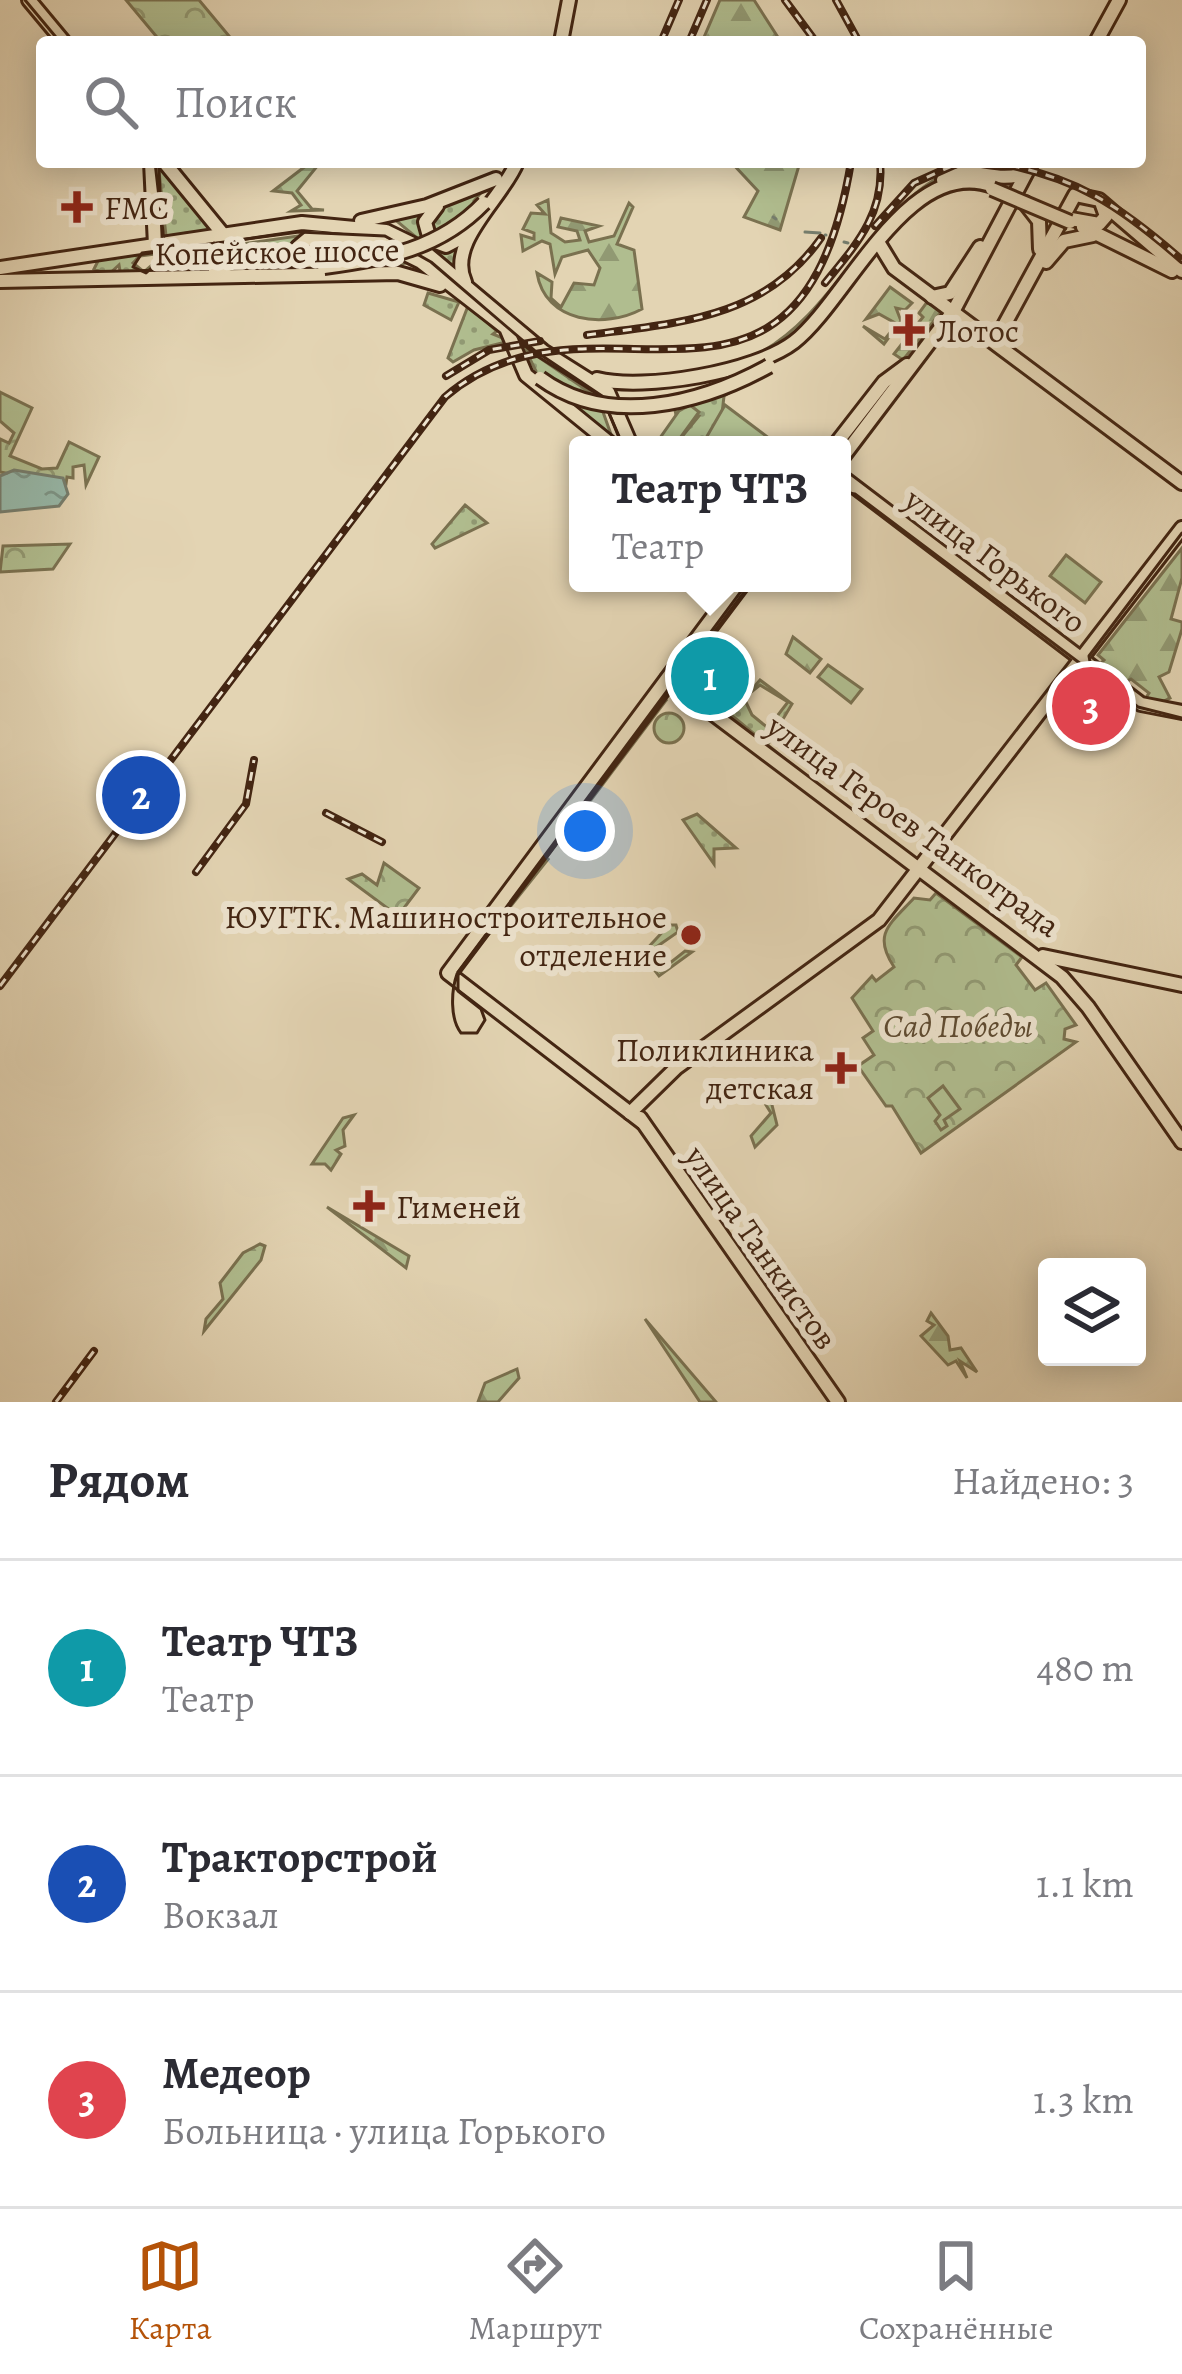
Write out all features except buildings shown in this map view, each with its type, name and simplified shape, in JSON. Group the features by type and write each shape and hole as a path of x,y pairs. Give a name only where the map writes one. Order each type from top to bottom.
{"main road":[{"path":"25,0 54,36"},
{"path":"559,36 566,0"},
{"path":"1097,36 1116,0"},
{"path":"152,168 159,237 155,245"},
{"path":"169,168 233,250 229,265 191,277"},
{"path":"480,203 507,168"},
{"path":"278,274 416,249 452,230 508,168"},
{"path":"465,290 460,257 510,168"},
{"path":"562,365 606,381 629,383 767,358 803,334 866,254 923,199 961,171 1006,177 1023,168"},
{"path":"932,297 950,293 1026,168"},
{"path":"851,438 951,309 1026,168"},
{"path":"333,222 388,216 442,201 496,178"},
{"path":"923,199 958,181 993,187 1182,274"},
{"path":"520,358 539,378 582,402 623,407 708,394 769,366 813,330 880,245 939,191 964,184 993,187 1182,274"},
{"path":"1038,268 1067,201 1083,194 1106,204 1182,274"},
{"path":"999,345 1073,199 1092,199 1106,213 1100,224 1071,220"},
{"path":"442,201 425,222 433,243 452,245 477,227"},
{"path":"1024,202 1039,221 1038,268"},
{"path":"388,216 520,341 526,362 539,378"},
{"name":"Копейское шоссе","path":"0,268 333,222 394,233 419,247"},
{"path":"325,264 301,261 298,247 310,237 367,240 388,244 421,262 562,365 608,392 627,436"},
{"path":"1038,268 1070,238 1112,239"},
{"path":"880,245 881,255 894,268 1182,483"},
{"path":"851,436 884,382 907,365 951,309 981,246"},
{"path":"102,253 91,269 111,280"},
{"path":"76,281 73,266 83,256"},
{"path":"358,273 421,262"},
{"path":"861,267 875,263 894,268"},
{"name":"Копейское шоссе","path":"0,281 358,273 412,274 440,285"},
{"name":"Копейское шоссе","path":"111,280 146,286 392,278 465,290"},
{"path":"506,328 533,382 601,436"},
{"name":"улица Горького","path":"851,492 1082,664 1136,710 1176,716"},
{"path":"1082,664 1182,528"},
{"path":"635,1115 679,1072 879,927 1182,540"},
{"path":"671,681 735,592"},
{"name":"улица Героев Танкограда","path":"671,681 1046,961 1182,986"},
{"name":"улица Танкистов","path":"671,681 449,971 635,1115 838,1402"},
{"path":"1046,961 1078,987 1182,1138"}],"green space":[{"path":"126,0 199,0 229,36 156,36"},
{"path":"720,0 754,0 777,36 705,36"},
{"path":"159,168 212,225 212,232 166,236"},
{"path":"303,168 316,168 297,191 312,209 324,210 291,211 301,205 292,193 273,191"},
{"path":"737,168 798,168 780,230 744,217 758,191"},
{"path":"957,168 909,209 843,289 798,334 745,361 731,365 716,368 656,376 733,364 785,336 900,207"},
{"path":"484,189 474,201 482,210 459,238 433,240 430,217 441,204"},
{"path":"548,200 551,233 565,242 580,240 577,231 558,227 561,218 599,226 585,231 589,242 614,236 629,203 633,207 617,244 634,250 642,309 595,320 564,312 552,303 537,273 552,282 551,298 561,307 574,283 594,285 600,268 588,250 562,257 555,274 550,244 542,241 523,251 521,235 534,239 534,233 523,229 531,213 545,214 537,205"},
{"path":"434,206 424,232 465,239 459,273 393,218"},
{"path":"305,235 293,250 294,259 313,264 229,270 235,245"},
{"path":"310,241 367,243 414,261 401,264 387,251 392,266 324,270 304,256"},
{"path":"201,248 140,256 133,263 144,272 159,259 189,256 178,268 172,262 176,272 121,277 119,265 108,275 94,269 99,259"},
{"path":"890,287 912,303 905,310 896,308 901,321 884,344 863,326 885,339 897,324 879,314 866,319"},
{"path":"428,293 459,302 451,320 424,305"},
{"path":"927,302 941,312 903,360 894,354 923,317 919,313"},
{"path":"468,306 497,331 493,334 510,341 474,350 453,362 448,358"},
{"path":"524,347 598,398 612,436 534,377 536,371"},
{"path":"741,386 724,396 722,414 708,436 682,436 699,416 683,407 676,415 674,405"},
{"path":"0,392 32,408 10,456 42,469 57,468 69,442 99,457 86,485 84,465 73,467 73,478 67,477 66,484 0,472 0,439 9,443 14,433 0,421"},
{"path":"690,405 699,412 682,436 661,436 679,411"},
{"path":"725,405 766,436 707,436"},
{"path":"465,505 487,523 435,548 432,544"},
{"path":"70,544 53,569 0,572 3,546"},
{"path":"1182,548 1182,578 1171,619 1182,622 1182,629 1169,672 1159,677 1170,698 1158,704 1144,701 1149,693 1131,679 1121,685 1097,667 1104,660 1098,655"},
{"path":"1066,555 1101,582 1085,603 1050,576"},
{"path":"793,637 821,659 810,673 786,654"},
{"path":"828,665 862,689 851,703 818,677"},
{"path":"739,668 752,677 726,711 690,684 693,679 717,697 724,687 730,690"},
{"path":"760,680 792,704 768,745 730,714 744,698 752,715 768,728 788,702 760,685 746,696"},
{"path":"667,699 575,821 570,817"},
{"path":"669,713 684,728 669,743 654,728"},
{"path":"697,814 736,848 714,849 714,864 683,820"},
{"path":"550,843 555,846 464,965"},
{"path":"384,863 419,888 398,916 348,879 362,874 377,885"},
{"name":"Сад Победы","path":"936,893 1022,957 1016,965 1035,990 1046,983 1076,1025 1065,1029 1064,1039 1076,1042 921,1153 892,1106 886,1106 858,1066 874,1055 863,1038 873,1031 852,998 872,976 876,981 894,967 884,946 891,923 914,898 930,900"},
{"path":"669,925 676,925 678,932 652,950 654,965 660,971 685,951 692,952 659,976 642,954"},
{"path":"943,1086 960,1109 944,1120 947,1126 941,1130 935,1121 940,1115 928,1098"},
{"path":"771,1101 777,1125 755,1147 751,1136 771,1113 766,1105"},
{"path":"354,1115 343,1130 345,1146 336,1150 341,1154 331,1170 325,1164 312,1164 343,1118"},
{"path":"327,1207 409,1256 406,1268"},
{"path":"265,1246 261,1260 204,1331 206,1319 223,1299 220,1283 243,1253"},
{"path":"931,1313 948,1336 950,1350 961,1348 977,1372 960,1361 967,1378 956,1361 948,1365 921,1336 934,1325 927,1321"},
{"path":"645,1319 716,1402 700,1402"},
{"path":"517,1369 519,1378 498,1402 478,1402 485,1383"}],"water":[{"path":"14,470 63,478 68,494 59,506 0,512 0,476"}],"waterway":[{"path":"805,232 820,233"},
{"path":"844,242 848,243"}],"tram line":[{"path":"25,0 55,36"},
{"path":"156,168 164,241 178,249"},
{"path":"171,250 146,273 133,267 142,253 299,232 385,236 431,262 535,351 602,396 618,436"},
{"path":"186,248 220,264 227,251 214,243"},
{"path":"851,493 1138,707 1182,718"},
{"path":"1092,673 1089,656 1182,533"},
{"path":"744,592 457,974 453,1005 461,1033 477,1033 485,1020 481,1009 458,991 458,975 746,592"}],"railway":[{"path":"664,36 679,0"},
{"path":"692,36 707,0"},
{"path":"785,0 812,36"},
{"path":"836,0 856,36"},
{"path":"0,986 445,397 503,363 564,350 685,349 739,340 787,313 825,257 849,168"},
{"path":"825,283 873,213 880,168"},
{"path":"875,226 914,183 948,168"},
{"path":"1023,168 1095,196 1182,260"},
{"path":"587,335 686,320 746,301 773,286 821,238"},
{"path":"446,376 489,350 540,341"},
{"path":"196,872 246,804 254,760"},
{"path":"326,813 382,842"},
{"path":"56,1402 94,1351"}],"place":[{"name":"FMC","path":"77,207"},
{"name":"Лотос","path":"909,330"},
{"name":"Театр ЧТЗ","path":"710,676"},
{"name":"Медеор","path":"1091,706"},
{"name":"Тракторстрой","path":"141,795"},
{"name":"ЮУГТК. Машиностроительное отделение","path":"691,935"},
{"name":"Поликлиника детская","path":"841,1068"},
{"name":"Гименей","path":"369,1206"}]}
